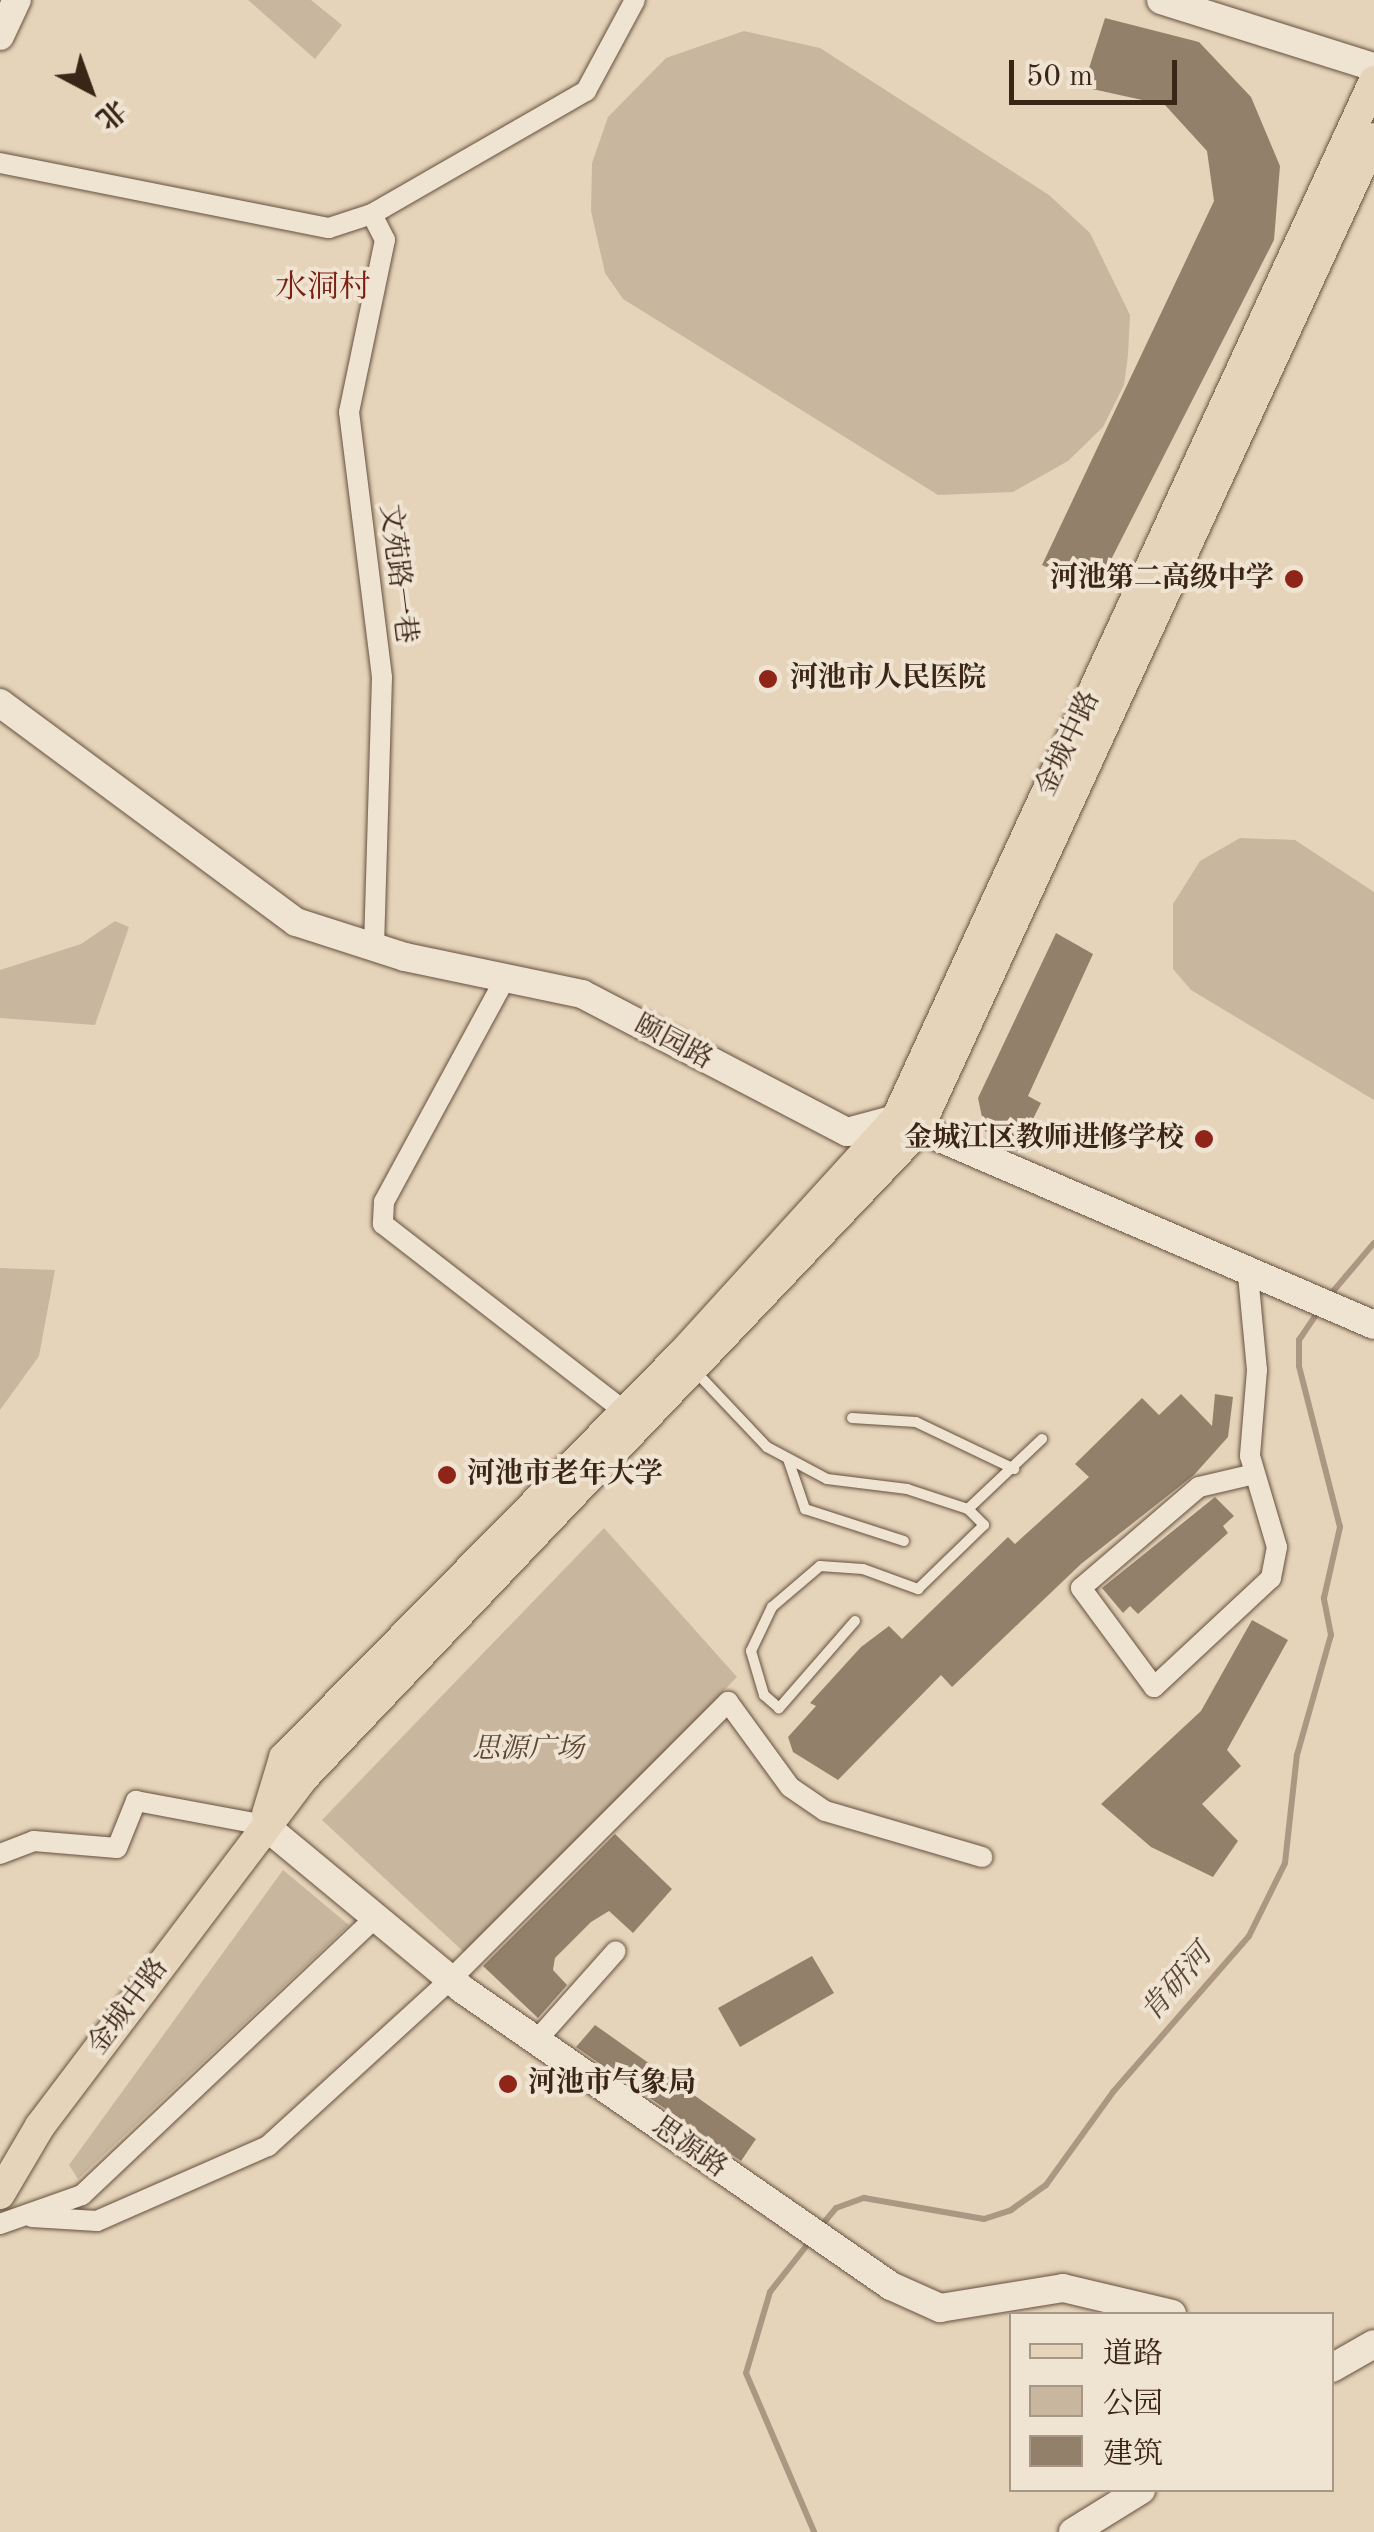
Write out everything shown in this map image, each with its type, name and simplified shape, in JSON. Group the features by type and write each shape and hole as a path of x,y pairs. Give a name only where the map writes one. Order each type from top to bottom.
{"main road":[{"name":"金城中路","path":"907,1126 1374,81"},
{"name":"金城中路","path":"689,1363 907,1126 1374,138"},
{"path":"264,1824 284,1758 625,1412 689,1363"},
{"path":"264,1824 689,1363"},
{"name":"金城中路","path":"0,2194 40,2126 264,1824"}],"street":[{"path":"0,36 17,0"},
{"path":"0,163 329,228 372,214 586,91 635,0"},
{"path":"1161,0 1374,67"},
{"name":"文苑路一巷","path":"372,214 385,240 348,412 382,678 374,947"},
{"name":"颐园路","path":"0,703 296,922 374,947 582,994 847,1132 907,1126"},
{"path":"506,977 384,1202 384,1224 625,1412"},
{"path":"907,1126 1283,1290 1374,1325"},
{"path":"1248,1274 1258,1370 1255,1474 1277,1547 1271,1578 1154,1687 1081,1588 1199,1487 1255,1474"},
{"path":"32,2217 97,2221 268,2146 451,1979 728,1702 790,1787 824,1810 982,1857"},
{"path":"0,1854 34,1841 117,1848 136,1801 264,1824"},
{"name":"思源路","path":"264,1824 451,1979 891,2286 940,2308 1062,2288 1164,2312"},
{"path":"0,2224 32,2217 82,2195 376,1917"},
{"path":"536,2041 616,1951"},
{"path":"1334,2367 1374,2344"},
{"path":"1073,2532 1137,2492"}],"lane":[{"path":"689,1363 767,1446 788,1458 827,1479 907,1489 968,1509 984,1525 918,1589 863,1569 820,1566 772,1607 752,1651 764,1695 779,1708 855,1621"},
{"path":"852,1418 916,1422 1014,1469"},
{"path":"968,1509 1042,1439"},
{"path":"788,1458 805,1508 904,1540"}],"green space":[{"path":"248,0 311,0 342,25 315,59"},
{"path":"744,31 820,48 1049,195 1090,233 1130,315 1128,355 1124,385 1103,427 1068,461 1013,492 938,495 623,299 605,273 591,211 592,163 608,117 666,58"},
{"path":"1240,838 1295,840 1374,892 1374,1100 1191,990 1173,969 1173,904 1200,861"},
{"path":"115,921 129,927 95,1025 0,1018 0,970 81,944"},
{"path":"0,1268 55,1270 39,1356 0,1410"},
{"name":"思源广场","path":"604,1528 737,1677 468,1956 322,1820"},
{"path":"283,1870 349,1925 78,2179 69,2165"}],"building":[{"path":"1105,18 1199,42 1251,97 1280,166 1274,240 1096,589 1042,565 1214,201 1207,151 1165,105 1083,87"},
{"path":"1056,933 1093,954 1028,1096 1041,1103 1017,1151 985,1131 978,1098"},
{"path":"1181,1394 1212,1426 1215,1394 1233,1397 1228,1437 1194,1475 1081,1564 952,1687 941,1675 838,1780 793,1752 788,1737 816,1706 810,1703 861,1647 889,1626 902,1639 1008,1537 1015,1544 1089,1477 1075,1464 1142,1398 1159,1415"},
{"path":"1215,1497 1234,1516 1223,1526 1228,1533 1138,1614 1130,1606 1123,1613 1102,1588"},
{"path":"1252,1620 1288,1640 1227,1750 1241,1766 1202,1804 1238,1841 1213,1877 1151,1847 1101,1804 1201,1711"},
{"path":"615,1834 672,1889 633,1933 609,1911 591,1922 555,1958 553,1970 567,1985 538,2018 483,1966"},
{"path":"812,1956 834,1993 740,2047 718,2008"},
{"path":"595,2025 756,2139 741,2161 576,2047"}],"waterway":[{"name":"肯研河","path":"1330,1295 1374,1243"},
{"name":"肯研河","path":"821,2226 836,2208 864,2198 984,2219 1011,2210 1046,2185 1113,2092 1249,1936 1285,1863 1297,1755 1331,1635 1324,1598 1340,1527 1299,1366 1299,1340 1320,1309"},
{"name":"肯研河","path":"811,2240 770,2292 746,2373 814,2532"}],"place":[{"name":"河池第二高级中学","path":"1294,579"},
{"name":"河池市人民医院","path":"768,679"},
{"name":"金城江区教师进修学校","path":"1204,1139"},
{"name":"河池市老年大学","path":"447,1475"},
{"name":"河池市气象局","path":"508,2084"}],"district":[{"name":"水洞村","path":"323,289"}]}
